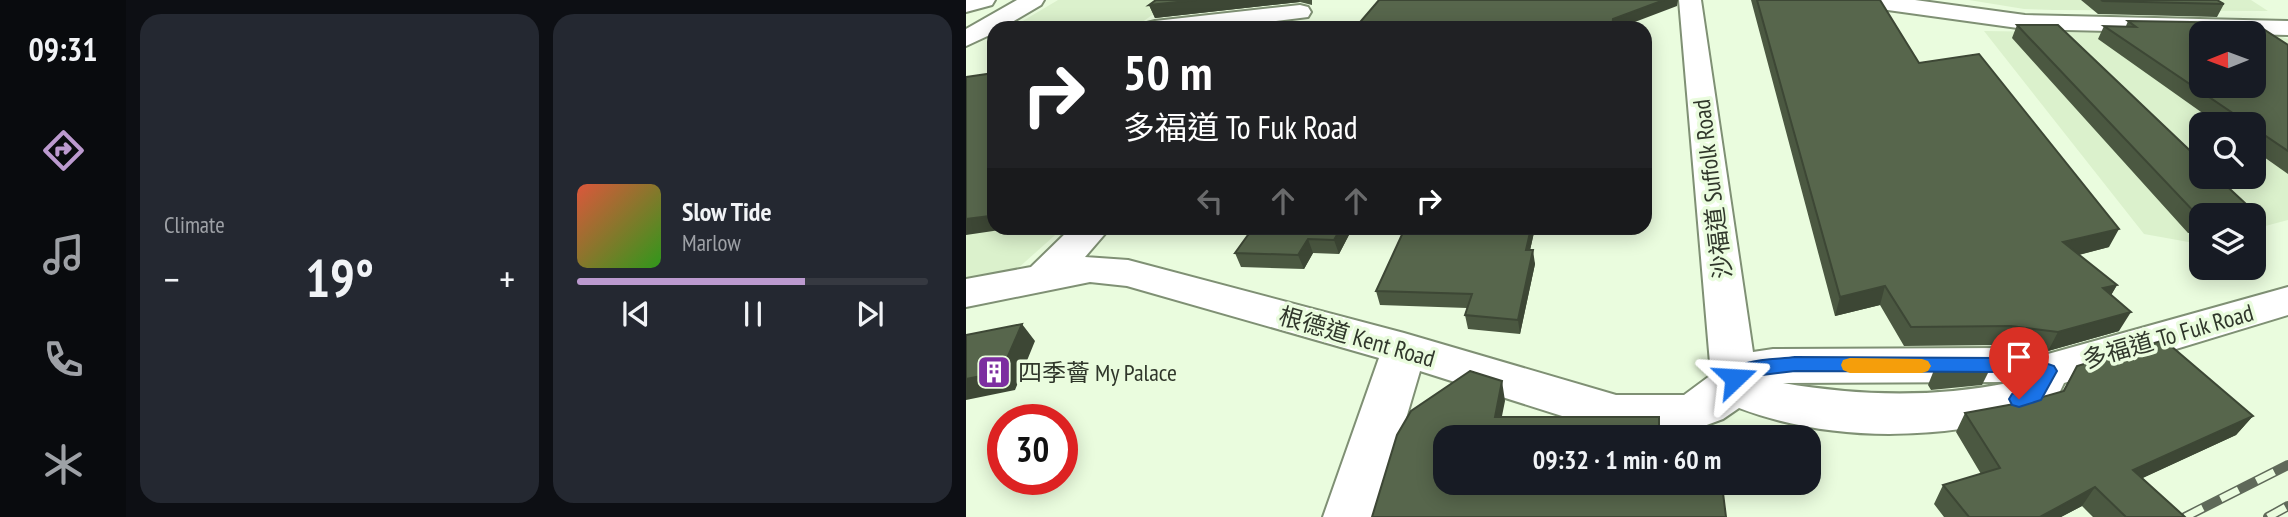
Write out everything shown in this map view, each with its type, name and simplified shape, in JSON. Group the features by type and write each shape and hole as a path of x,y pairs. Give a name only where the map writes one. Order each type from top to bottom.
{"street":[{"path":"966,5 984,0"},
{"path":"997,21 1033,0"},
{"name":"沙福道 Suffolk Road","path":"1690,0 1735,378"},
{"path":"1866,0 2025,22 2288,28"},
{"path":"1222,21 1299,13"},
{"path":"966,39 987,27"},
{"path":"966,48 987,46"},
{"path":"1045,276 1085,235"},
{"name":"根德道 Kent Road","path":"966,293 1045,276 1090,270 1128,273 1404,349 1616,414 1685,414 1706,406 1724,393 1735,378"},
{"name":"多福道 To Fuk Road","path":"1735,378 1735,384 1749,393 1777,401 1851,412 1922,414 2004,403 2035,395 2048,371 2288,301"},
{"path":"1350,517 1404,349"}],"shaded area":[{"path":"1058,0 1173,0 1144,21 1023,21"},
{"path":"1969,0 2251,0 2268,11 2024,9"},
{"path":"1984,31 2189,34 2189,98 2266,98 2266,35 2288,39 2288,220 2266,226 2266,203 2189,203 2189,242 2144,234"},
{"path":"966,180 987,216 987,235 1055,235 1016,270 966,281"}],"building":[{"path":"1156,0 1196,0 1149,5"},
{"path":"1379,0 1664,0 1613,21 1361,21"},
{"path":"1757,0 1880,0 1919,63 1979,54 2119,229 2063,242 2117,285 2103,288 2131,312 2058,332 2011,326 1911,327 1885,286 1840,297"},
{"path":"2101,0 2217,0 2224,4 2103,1"},
{"path":"2128,21 2189,22 2189,83 2104,26 2136,27"},
{"path":"2017,25 2058,25 2189,150 2189,189 2230,189 2245,203 2189,203 2189,207"},
{"path":"2266,31 2288,45 2288,151 2266,136 2266,112 2231,112 2211,98 2266,98"},
{"path":"987,74 987,216 966,219 966,77"},
{"path":"1248,235 1337,235 1334,240 1308,239 1298,255 1235,253"},
{"path":"1402,235 1529,235 1526,250 1533,250 1518,320 1465,315 1472,294 1376,291"},
{"path":"1022,324 1001,372 966,379 966,335"},
{"path":"2164,340 2253,416 2133,470 2185,517 2126,517 2095,487 2040,517 1969,517 1943,485 2000,468 1965,413 2025,402 2064,391 2077,366"},
{"path":"1936,365 1992,365 1939,370"},
{"path":"1470,371 1502,381 1495,417 1659,417 1659,425 1433,425 1433,495 1723,495 1726,517 1372,517 1397,435 1411,411"}],"railway":[{"path":"2185,517 2288,465"},
{"path":"2268,517 2288,506"}],"slow traffic":[{"path":"1850,365 1922,366"}],"place":[{"name":"四季薈 My Palace","path":"994,372"}],"route":[{"path":"1735,378 1750,370 1795,364 2001,365 2048,371 2035,395 2019,399"}]}
